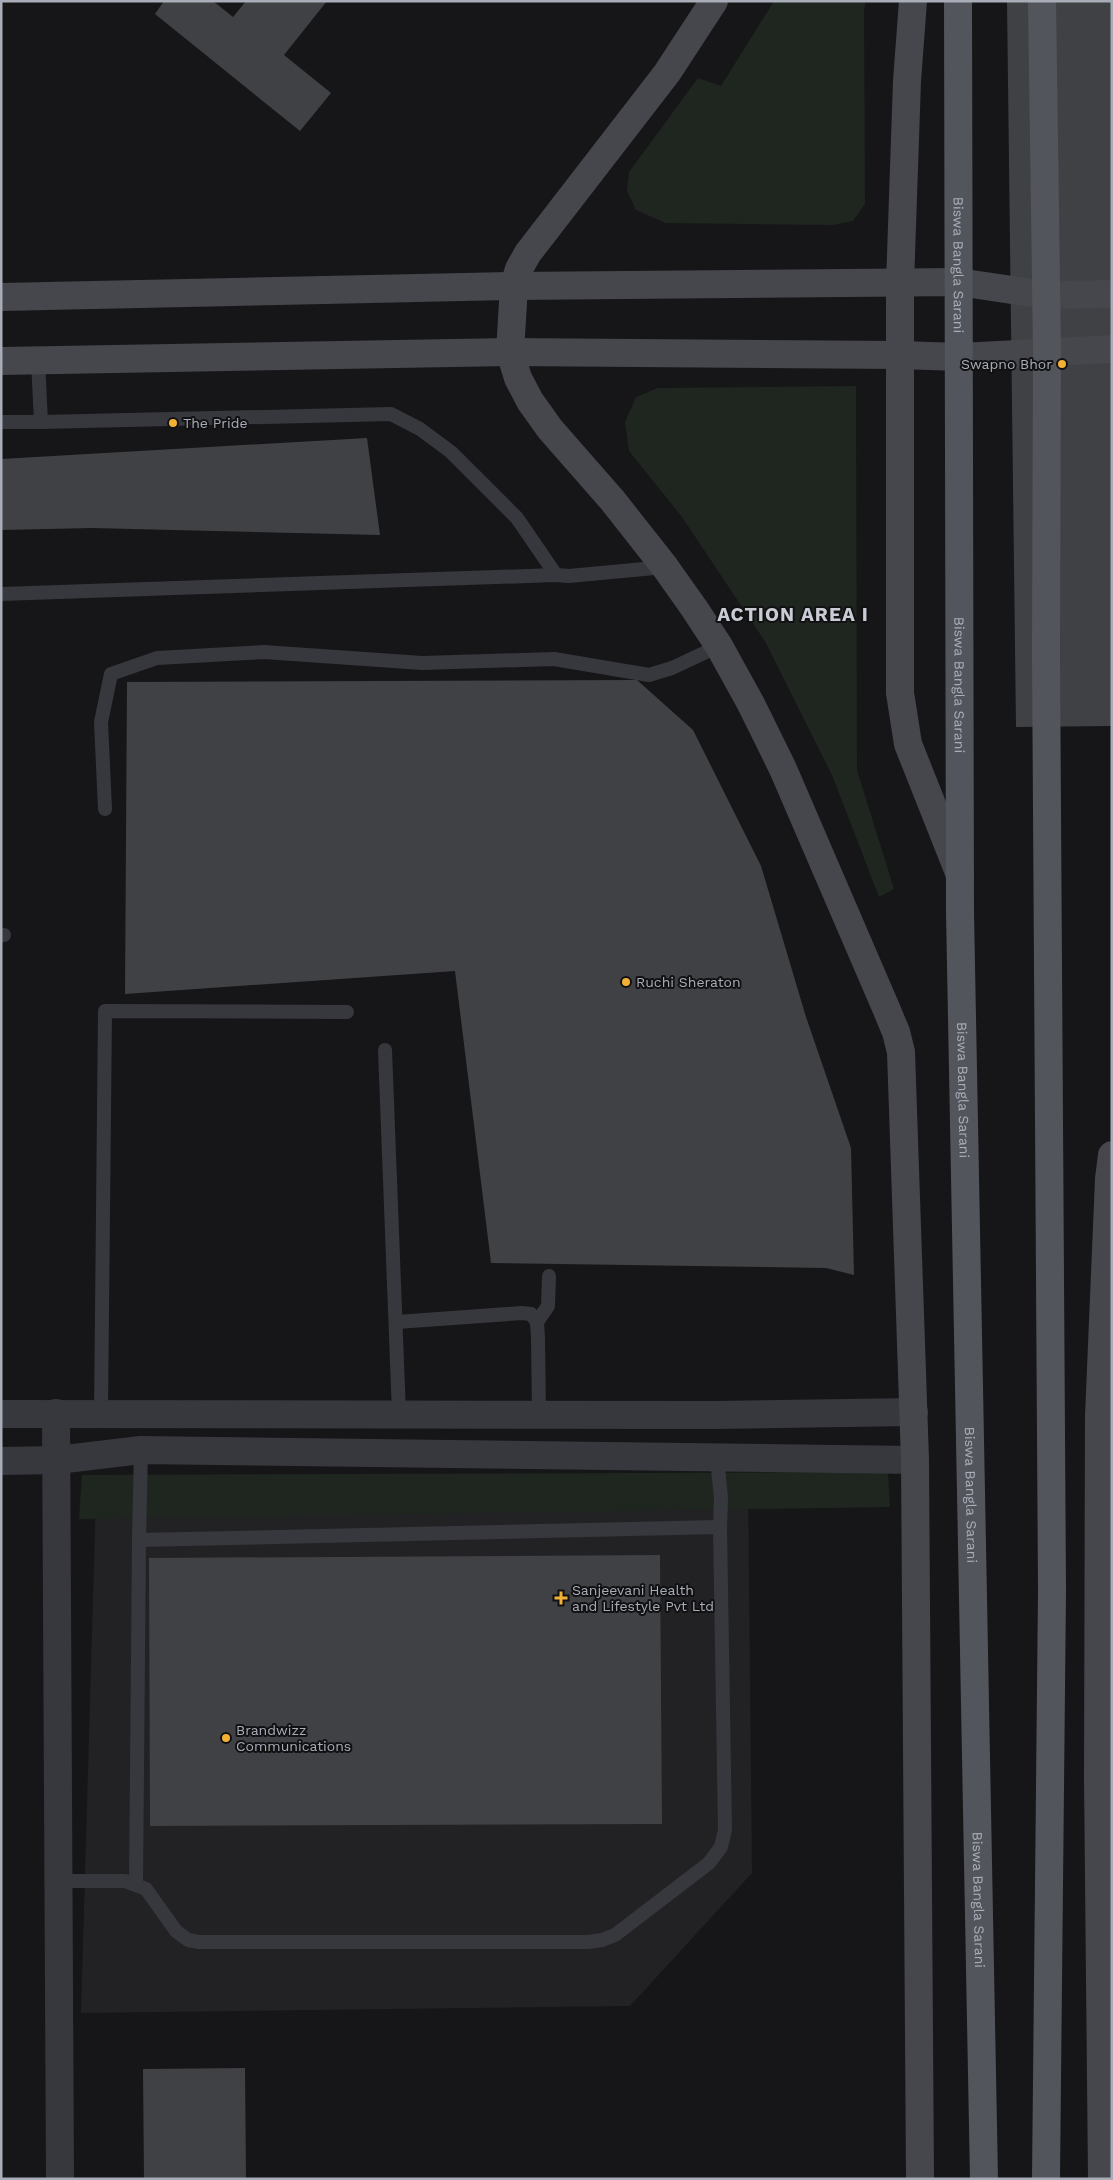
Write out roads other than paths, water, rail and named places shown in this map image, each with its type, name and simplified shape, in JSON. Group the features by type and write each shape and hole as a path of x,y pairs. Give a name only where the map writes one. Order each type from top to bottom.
{"main road":[{"name":"Biswa Bangla Sarani","path":"958,1 960,875 984,2179"},
{"path":"1042,1 1046,351 1052,1601 1046,2179"}],"street":[{"path":"714,1 666,73 528,253 519,269 514,286 510,352 518,378 530,401 550,429 613,502 665,567 719,646 751,704 783,769 896,1032 901,1052 915,1460 920,2179"},
{"path":"913,1 906,81 900,284 900,693 908,744 960,875"},
{"path":"1,297 514,286 958,282 1045,294 1112,294"},
{"path":"1,361 510,352 959,357 1112,349"},
{"path":"1102,2179 1098,1778 1109,1179 1112,1155"},
{"path":"1,1414 914,1412"},
{"path":"56,1414 60,2179"},
{"path":"1,1461 57,1460 141,1450 915,1460"}],"lane":[{"path":"38,361 41,422"},
{"path":"1,422 391,414 420,429 451,452 517,518 556,575"},
{"path":"1,594 569,576 665,567"},
{"path":"105,809 101,722 111,674 157,658 264,652 422,663 554,659 649,675 672,668 719,646"},
{"path":"101,1413 106,1011 347,1012"},
{"path":"385,1050 397,1322 399,1414"},
{"path":"537,1322 548,1306 549,1276"},
{"path":"397,1322 522,1313 531,1314 537,1322 539,1414"},
{"path":"136,1884 138,1540 141,1450"},
{"path":"58,1881 126,1881 136,1884 146,1889 176,1931 188,1940 199,1942 588,1942 602,1940 615,1935 709,1863 721,1847 725,1830 721,1498 717,1458"},
{"path":"138,1540 720,1527"}],"place":[{"name":"Swapno Bhor","path":"1062,364"},
{"name":"The Pride","path":"173,423"},
{"name":"Ruchi Sheraton","path":"626,982"},
{"name":"Sanjeevani Health and Lifestyle Pvt Ltd","path":"561,1598"},
{"name":"Brandwizz Communications","path":"226,1738"}],"district":[{"name":"ACTION AREA I","path":"793,614"}]}
